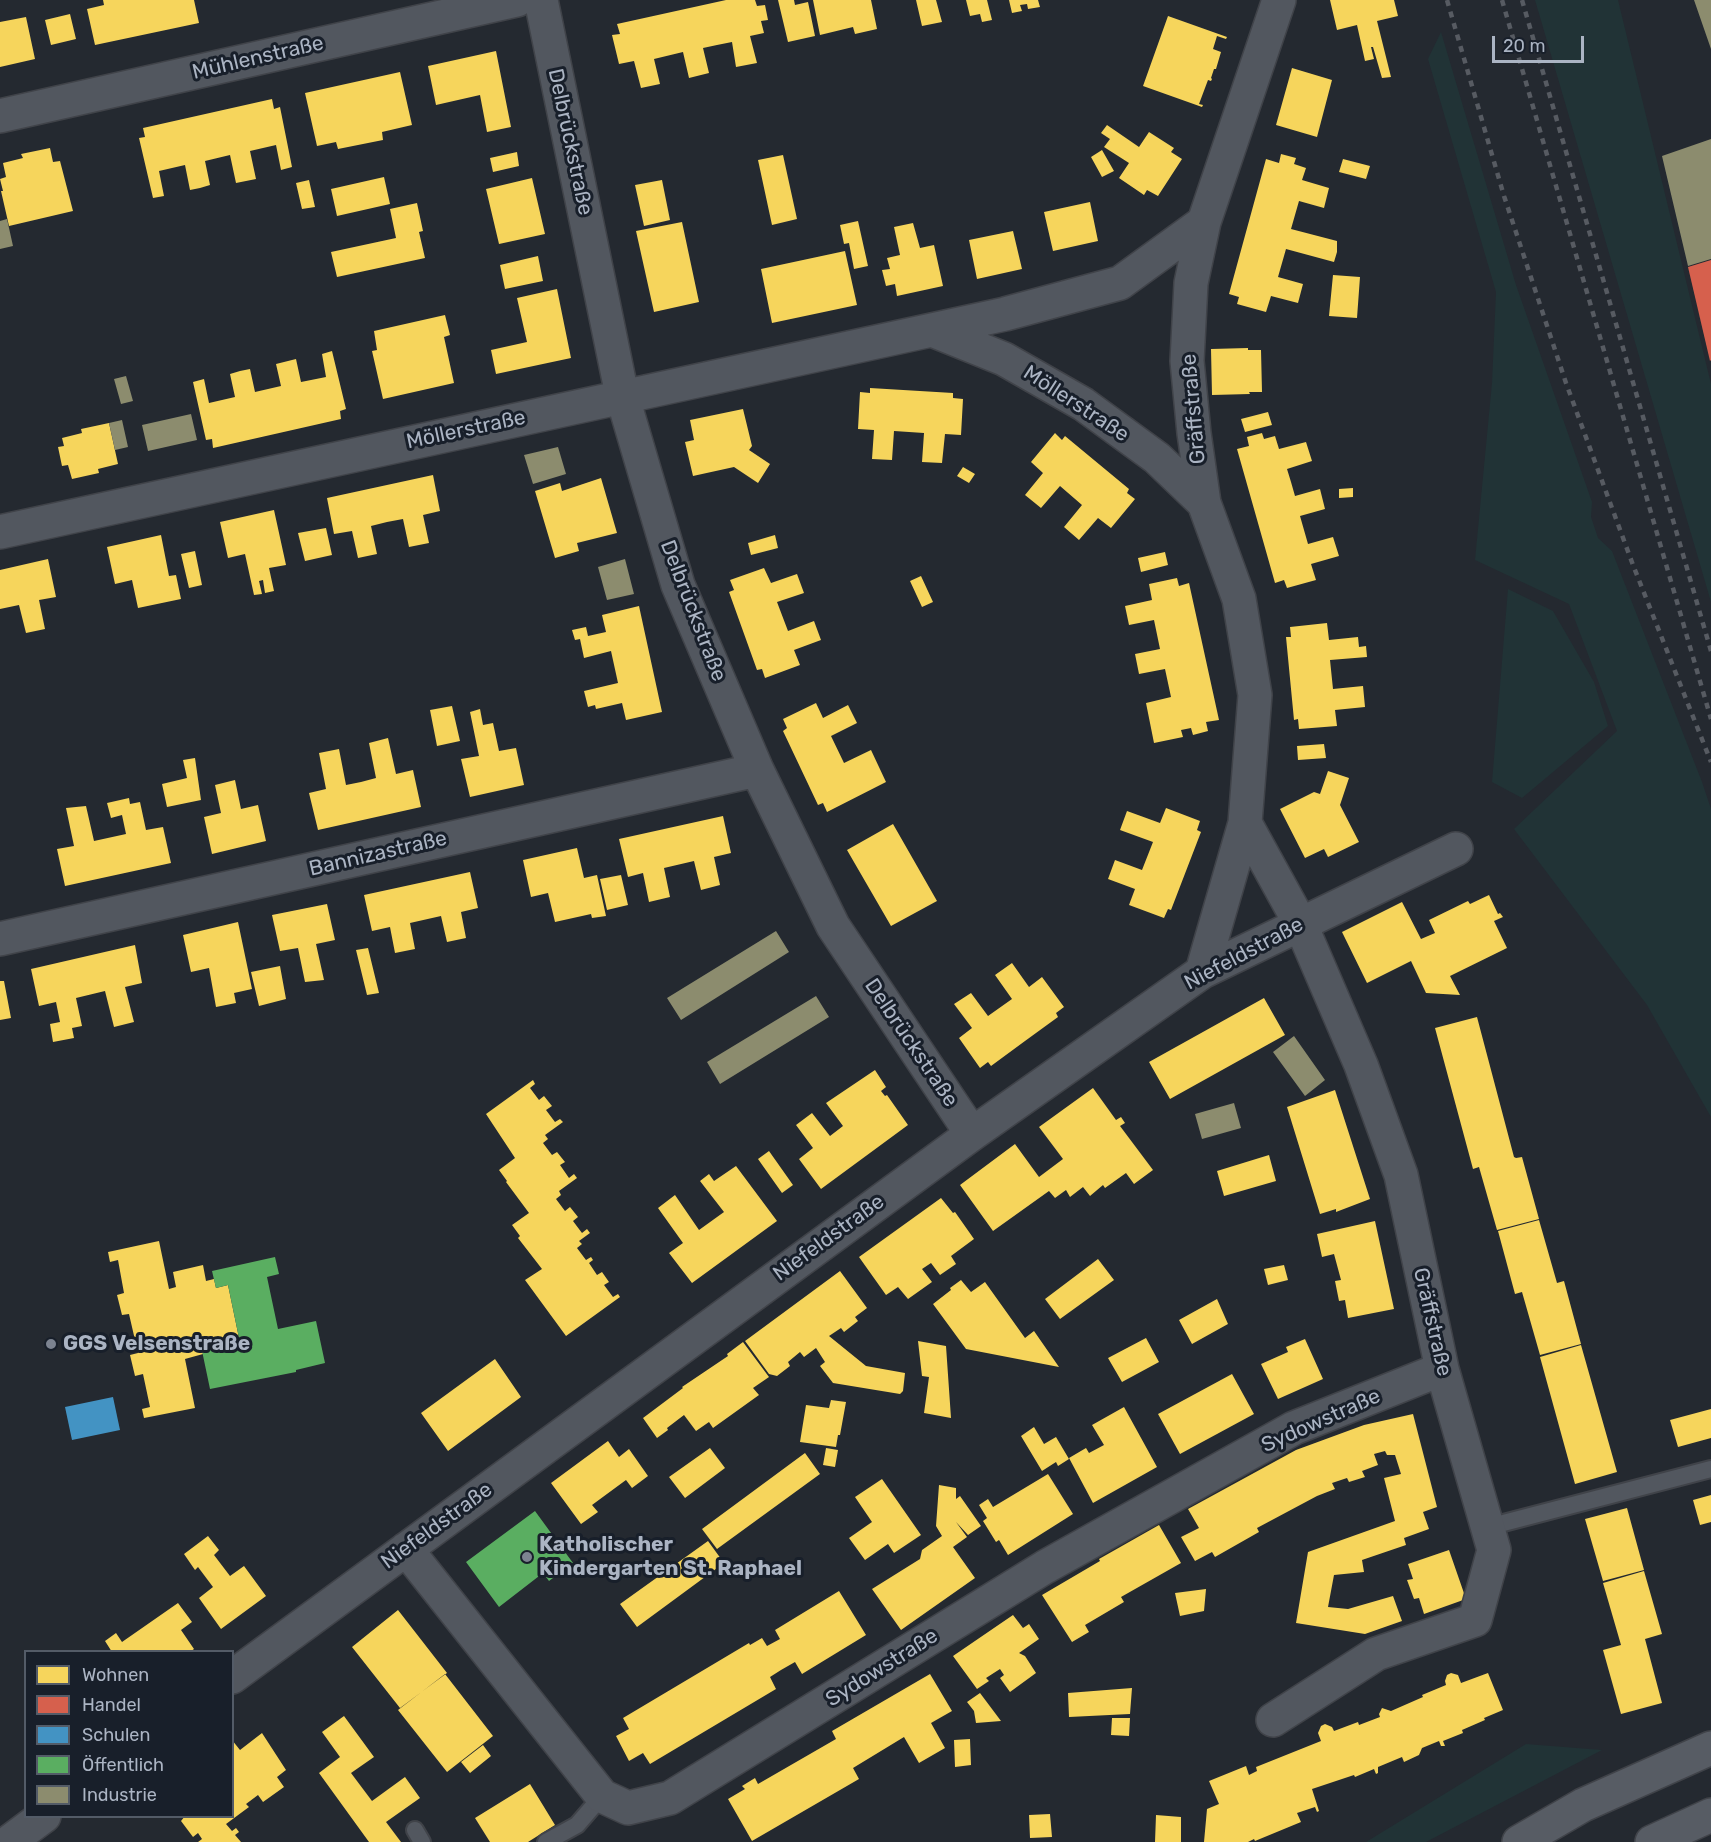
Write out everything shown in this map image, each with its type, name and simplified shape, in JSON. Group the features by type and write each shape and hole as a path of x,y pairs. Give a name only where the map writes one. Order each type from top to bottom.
{"main road":[{"path":"1519,1842 1583,1805 1711,1748"},
{"path":"1652,1842 1711,1815"}],"street":[{"name":"Mühlenstraße","path":"0,116 517,0"},
{"name":"Delbrückstraße","path":"541,0 622,395 678,585 757,770 833,926 972,1134"},
{"name":"Gräffstraße","path":"1202,972 1245,823 1255,695 1239,599 1204,503 1187,361 1191,283 1204,222 1279,0"},
{"name":"Möllerstraße","path":"0,532 622,395 1005,314 1120,283 1204,222"},
{"name":"Möllerstraße","path":"932,330 1004,359 1083,404 1157,458 1204,503"},
{"name":"Bannizastraße","path":"0,939 757,770"},
{"name":"Gräffstraße","path":"1245,823 1300,923 1361,1065 1401,1175 1442,1369 1494,1550 1475,1620 1376,1654 1273,1720"},
{"name":"Niefeldstraße","path":"234,1676 972,1134 1202,972 1456,849"},
{"name":"Sydowstraße","path":"406,1549 602,1796 628,1808 670,1798 1045,1567 1294,1428 1442,1369"},
{"path":"9,1842 41,1818"}],"lane":[{"path":"1488,1527 1711,1469"},
{"path":"546,1842 578,1825 602,1796"}],"shaded area":[{"path":"1535,0 1618,0 1711,384 1711,602"},
{"path":"1441,32 1516,285 1592,502 1591,517 1598,538 1612,551 1711,809 1711,1117 1647,1005 1514,829 1617,731 1569,604 1475,560 1492,383 1496,292 1428,59"},
{"path":"1508,589 1553,611 1594,682 1608,726 1522,798 1492,782"},
{"path":"1526,1744 1602,1750 1426,1842 1366,1842"}],"building: Wohnen":[{"path":"103,0 194,0 199,23 95,45 87,9 104,5"},
{"path":"726,0 755,0 757,6 765,5 768,20 761,21 764,33 750,36 757,63 736,67 732,42 703,48 709,73 689,78 683,52 654,59 660,84 641,88 634,61 619,64 612,35 620,34 617,24"},
{"path":"778,0 794,0 795,5 808,2 815,36 788,42"},
{"path":"813,0 871,0 877,29 855,34 853,27 820,35"},
{"path":"916,0 936,0 942,22 922,26"},
{"path":"966,0 987,0 992,20 982,22 980,14 970,16"},
{"path":"1009,0 1038,0 1040,7 1028,9 1027,4 1020,5 1022,11 1012,13"},
{"path":"1330,0 1394,0 1398,16 1377,21 1391,77 1382,78 1373,47 1371,47 1374,59 1365,61 1357,25 1337,30"},
{"path":"70,14 76,39 51,45 45,20"},
{"path":"1168,16 1227,37 1226,39 1217,36 1213,49 1221,52 1212,79 1208,80 1199,104 1203,105 1202,107 1143,86"},
{"path":"26,17 35,59 0,67 0,22"},
{"path":"496,51 511,127 487,132 480,95 436,105 428,66"},
{"path":"1292,68 1332,80 1317,137 1276,125"},
{"path":"400,72 412,125 382,132 383,140 338,149 336,142 317,146 305,93"},
{"path":"272,99 274,109 280,107 292,167 281,170 276,145 250,151 256,179 236,183 230,155 205,161 210,185 190,190 185,165 159,171 164,196 153,198 139,138 145,137 143,128"},
{"path":"1107,125 1139,147 1149,132 1174,148 1171,152 1182,159 1158,196 1147,190 1144,195 1119,178 1129,163 1104,147 1110,139 1101,133"},
{"path":"50,148 53,162 60,161 73,211 9,226 1,191 3,191 0,179 6,177 3,163 23,158 21,154"},
{"path":"1102,150 1114,171 1102,177 1091,157"},
{"path":"517,152 519,166 493,172 490,158"},
{"path":"1281,154 1296,158 1294,164 1306,168 1302,180 1329,188 1324,208 1299,201 1291,229 1337,241 1337,252 1334,262 1286,249 1278,277 1303,284 1298,303 1271,296 1266,312 1237,304 1239,297 1229,294 1266,159 1279,163"},
{"path":"783,155 797,219 772,225 758,160"},
{"path":"1343,159 1370,166 1366,179 1339,172"},
{"path":"384,177 390,204 337,216 331,189"},
{"path":"532,178 545,234 499,244 486,189"},
{"path":"309,180 315,207 302,209 296,183"},
{"path":"662,180 670,220 644,226 635,185"},
{"path":"1090,202 1098,241 1053,251 1044,212"},
{"path":"417,203 423,231 419,232 425,258 337,277 331,252 396,238 390,209"},
{"path":"858,221 868,266 854,269 849,243 844,244 840,225"},
{"path":"682,222 699,302 654,312 636,231"},
{"path":"913,223 920,248 934,245 943,286 897,296 895,284 886,286 882,270 890,269 887,258 900,255 894,227"},
{"path":"1013,231 1022,269 977,279 969,240"},
{"path":"845,251 857,305 772,323 761,269"},
{"path":"538,256 543,281 505,289 500,265"},
{"path":"1333,275 1360,277 1357,318 1329,316"},
{"path":"557,289 571,358 496,374 491,350 527,342 517,298"},
{"path":"445,315 450,335 444,337 454,383 383,399 372,351 377,350 374,331"},
{"path":"1248,348 1248,350 1261,350 1262,392 1212,395 1211,349"},
{"path":"332,351 346,409 340,411 341,419 213,448 212,439 206,440 193,382 204,379 209,403 235,397 230,374 240,371 250,369 255,392 281,386 276,364 296,359 301,382 326,377 322,354"},
{"path":"870,388 953,393 953,398 963,399 961,435 945,434 942,463 922,462 924,433 894,431 892,460 872,459 874,430 858,429 860,392 870,393"},
{"path":"743,409 752,446 749,450 770,464 758,483 734,467 693,476 685,442 694,440 690,420"},
{"path":"1268,412 1272,425 1245,432 1241,419"},
{"path":"109,423 118,464 98,469 99,473 72,479 68,465 62,466 58,447 64,446 62,438 82,433 81,429"},
{"path":"1055,433 1062,440 1065,436 1129,489 1127,493 1135,499 1111,528 1098,518 1079,540 1064,527 1082,505 1060,486 1041,508 1025,495 1043,473 1031,462"},
{"path":"1262,433 1264,439 1275,436 1279,449 1306,442 1312,461 1287,469 1295,496 1320,489 1325,509 1300,516 1308,544 1333,537 1339,556 1311,564 1316,580 1287,588 1284,580 1275,583 1237,449 1249,446 1247,437"},
{"path":"963,467 975,474 969,483 957,476"},
{"path":"433,475 440,511 423,515 429,543 409,547 403,519 387,522 371,526 377,554 358,558 352,531 334,534 327,498"},
{"path":"601,478 617,533 577,543 579,551 555,558 535,491 560,483 562,491"},
{"path":"1353,488 1353,497 1339,498 1339,489"},
{"path":"274,510 286,565 269,568 274,591 265,593 263,580 259,581 262,594 254,595 245,554 228,558 220,522"},
{"path":"326,528 332,555 305,561 298,533"},
{"path":"161,535 169,576 176,575 181,599 138,608 132,580 115,584 107,547"},
{"path":"775,535 778,548 751,555 748,543"},
{"path":"195,551 202,585 189,588 181,554"},
{"path":"1165,552 1168,565 1141,572 1138,558"},
{"path":"48,559 56,597 39,600 45,629 26,633 19,605 0,609 0,570"},
{"path":"764,568 771,583 797,574 804,593 777,602 788,631 814,621 821,640 794,650 800,665 765,678 762,669 757,670 729,592 734,590 730,580"},
{"path":"921,576 933,602 922,607 910,581"},
{"path":"1177,578 1179,586 1189,583 1219,720 1206,722 1208,731 1193,735 1191,728 1181,730 1183,737 1154,743 1146,703 1171,697 1165,669 1139,674 1135,654 1160,649 1154,620 1129,625 1125,606 1152,600 1149,584"},
{"path":"639,606 662,712 626,720 622,703 596,709 595,705 588,707 584,691 618,683 611,651 584,658 580,639 575,640 572,630 586,627 588,636 606,632 602,615"},
{"path":"1327,623 1329,640 1358,637 1359,647 1366,646 1367,657 1330,660 1333,689 1363,686 1365,707 1335,710 1337,726 1299,729 1298,719 1294,720 1286,637 1291,637 1290,627"},
{"path":"816,703 823,718 848,705 857,723 831,736 844,763 871,750 886,782 827,812 823,803 818,805 783,731 787,728 783,719"},
{"path":"452,706 460,741 437,746 430,710"},
{"path":"480,709 483,725 493,723 499,751 516,748 524,785 470,797 461,759 479,756 470,712"},
{"path":"388,738 396,774 413,770 421,807 318,830 309,793 326,789 319,753 339,749 346,785 361,782 376,778 369,743"},
{"path":"1324,744 1326,758 1298,760 1297,746"},
{"path":"195,758 201,800 167,807 162,784 187,778 183,760"},
{"path":"1328,771 1349,778 1340,805 1359,842 1328,857 1324,849 1305,858 1280,809 1314,792 1320,794"},
{"path":"235,780 241,809 258,805 266,841 212,854 204,817 221,813 215,785"},
{"path":"129,798 130,804 140,802 146,830 163,827 171,863 65,886 57,849 74,846 66,808 86,806 94,841 126,834 122,815 111,818 107,803"},
{"path":"1166,808 1200,821 1197,830 1201,832 1171,910 1168,909 1164,918 1129,905 1135,889 1108,879 1115,860 1142,870 1153,842 1120,830 1127,811 1160,823"},
{"path":"723,816 731,853 714,857 720,885 701,890 694,861 664,868 670,897 649,902 643,873 628,877 619,839"},
{"path":"893,824 937,901 891,926 847,850"},
{"path":"577,848 584,878 597,875 606,916 592,918 591,914 555,922 548,893 531,897 523,860"},
{"path":"470,872 478,908 461,912 466,938 447,942 441,916 410,923 415,949 395,953 390,927 372,931 364,895"},
{"path":"621,875 628,905 607,910 600,879"},
{"path":"1489,895 1498,914 1500,913 1503,917 1494,921 1507,948 1450,976 1460,995 1426,993 1411,961 1367,983 1342,932 1402,902 1421,939 1435,933 1429,920 1468,901 1470,904"},
{"path":"327,904 335,940 316,944 324,980 305,982 298,948 280,951 272,915"},
{"path":"238,922 252,989 234,993 236,1003 216,1007 209,968 191,972 183,935"},
{"path":"135,945 142,983 125,987 134,1022 114,1027 105,991 76,998 82,1026 72,1028 74,1038 53,1042 50,1024 60,1022 56,1002 39,1006 31,969"},
{"path":"368,948 379,993 367,995 356,950"},
{"path":"1012,963 1029,987 1042,977 1064,1007 1056,1013 1058,1017 991,1066 988,1062 980,1068 959,1038 972,1028 954,1004 971,993 988,1016 1012,999 995,975"},
{"path":"280,966 286,999 259,1006 251,972"},
{"path":"0,981 4,981 11,1018 0,1020"},
{"path":"1264,998 1285,1035 1170,1099 1149,1062"},
{"path":"1477,1017 1514,1157 1522,1157 1539,1219 1497,1230 1479,1167 1473,1169 1435,1028"},
{"path":"875,1070 886,1087 881,1091 885,1096 887,1095 908,1125 821,1189 799,1159 813,1148 796,1125 812,1113 830,1136 843,1126 826,1103"},
{"path":"533,1080 535,1084 530,1088 539,1100 544,1096 552,1106 546,1110 555,1122 560,1119 563,1122 545,1135 548,1139 543,1143 552,1155 557,1152 565,1162 560,1165 569,1178 574,1174 577,1178 559,1191 561,1195 556,1199 565,1211 570,1207 578,1217 573,1221 582,1233 587,1229 590,1233 579,1241 582,1244 577,1248 586,1260 591,1257 593,1260 589,1263 597,1275 602,1272 609,1282 604,1285 613,1297 618,1294 620,1297 566,1336 525,1280 542,1269 518,1238 520,1236 512,1225 529,1213 499,1170 515,1158 486,1114"},
{"path":"1093,1088 1116,1120 1121,1117 1125,1123 1120,1126 1153,1170 1134,1184 1126,1173 1105,1188 1103,1185 1090,1196 1083,1187 1070,1197 1066,1190 1055,1198 1049,1191 993,1231 960,1185 1015,1144 1039,1177 1063,1159 1039,1127"},
{"path":"1335,1090 1370,1199 1336,1212 1336,1209 1320,1214 1287,1107"},
{"path":"769,1151 793,1185 782,1193 758,1159"},
{"path":"1269,1155 1276,1181 1224,1196 1217,1171"},
{"path":"736,1166 777,1221 692,1283 669,1253 683,1243 658,1208 675,1195 699,1230 724,1212 700,1181 709,1174 714,1181"},
{"path":"941,1198 953,1213 955,1212 974,1239 951,1256 956,1264 940,1275 931,1263 922,1269 932,1282 908,1299 898,1287 886,1295 859,1257"},
{"path":"1539,1220 1557,1283 1564,1281 1581,1344 1540,1355 1522,1292 1515,1294 1498,1231"},
{"path":"1375,1221 1394,1309 1348,1318 1345,1300 1339,1301 1335,1281 1341,1280 1334,1254 1322,1257 1317,1234"},
{"path":"159,1241 169,1289 176,1287 173,1272 203,1265 206,1281 214,1279 216,1288 228,1285 239,1338 201,1346 203,1354 185,1359 195,1408 144,1418 142,1409 150,1407 143,1374 135,1376 130,1355 138,1353 129,1314 122,1315 117,1295 124,1293 118,1260 110,1262 108,1252"},
{"path":"1098,1259 1114,1280 1060,1319 1045,1299"},
{"path":"1284,1265 1288,1280 1268,1285 1264,1269"},
{"path":"840,1271 867,1308 855,1317 858,1321 844,1332 841,1328 829,1336 866,1366 905,1373 903,1391 900,1394 833,1383 820,1366 825,1362 816,1348 804,1357 800,1352 788,1362 790,1366 777,1376 769,1374 745,1341"},
{"path":"961,1280 971,1292 985,1282 1025,1338 1034,1331 1059,1367 966,1349 933,1304"},
{"path":"1217,1299 1228,1324 1192,1344 1179,1320"},
{"path":"1146,1338 1159,1362 1122,1382 1108,1358"},
{"path":"1305,1339 1323,1379 1278,1399 1261,1364 1288,1352 1286,1347"},
{"path":"918,1341 946,1346 951,1418 924,1413 929,1377 922,1376"},
{"path":"743,1342 769,1377 753,1388 759,1395 713,1428 709,1422 696,1431 684,1415 657,1438 643,1418 682,1387 728,1356 727,1354"},
{"path":"1581,1345 1617,1472 1575,1484 1540,1357"},
{"path":"495,1359 521,1397 448,1451 421,1413"},
{"path":"1232,1374 1254,1414 1180,1454 1158,1414"},
{"path":"831,1400 846,1402 836,1447 800,1442 806,1405 829,1408"},
{"path":"1124,1407 1157,1467 1093,1503 1069,1458 1086,1448 1089,1453 1104,1445 1092,1425"},
{"path":"1711,1409 1711,1438 1678,1447 1670,1420"},
{"path":"1413,1414 1437,1507 1423,1512 1429,1529 1404,1538 1406,1545 1362,1560 1364,1572 1334,1575 1328,1607 1348,1609 1393,1596 1402,1621 1365,1634 1296,1623 1308,1552 1395,1521 1384,1478 1401,1474 1395,1455 1387,1455 1385,1451 1374,1454 1378,1465 1362,1471 1365,1477 1349,1482 1347,1478 1332,1483 1335,1489 1257,1528 1259,1532 1215,1557 1212,1552 1195,1561 1181,1537 1199,1528 1188,1509 1296,1450 1364,1425"},
{"path":"1034,1427 1044,1444 1056,1437 1069,1459 1058,1466 1056,1462 1042,1471 1021,1436"},
{"path":"608,1441 619,1457 629,1449 648,1476 632,1488 626,1480 592,1505 598,1512 581,1524 551,1483"},
{"path":"710,1448 725,1468 685,1498 669,1477"},
{"path":"826,1448 838,1450 835,1467 823,1465"},
{"path":"805,1453 820,1474 717,1549 702,1529"},
{"path":"1048,1474 1073,1514 1008,1555 999,1540 996,1542 983,1521 987,1518 979,1505 988,1499 993,1507"},
{"path":"882,1479 921,1535 894,1553 888,1544 865,1560 849,1538 872,1522 855,1497"},
{"path":"939,1485 956,1488 956,1499 960,1496 981,1526 968,1535 956,1522 967,1537 953,1547 975,1578 901,1630 872,1589 920,1559 922,1550 942,1536 936,1526"},
{"path":"1711,1495 1711,1522 1700,1525 1693,1500"},
{"path":"1627,1508 1644,1570 1603,1581 1585,1519"},
{"path":"1159,1525 1181,1563 1121,1597 1124,1602 1085,1625 1089,1632 1072,1642 1042,1595"},
{"path":"208,1536 219,1550 214,1555 230,1576 244,1566 266,1596 221,1629 199,1598 213,1587 198,1567 195,1570 184,1554"},
{"path":"708,1541 724,1563 637,1627 620,1604"},
{"path":"1449,1550 1466,1599 1424,1614 1419,1598 1414,1599 1407,1580 1413,1579 1408,1564"},
{"path":"1644,1571 1662,1634 1645,1639 1662,1703 1621,1714 1603,1650 1621,1645 1603,1583"},
{"path":"1206,1589 1204,1611 1180,1616 1175,1593"},
{"path":"839,1591 866,1635 802,1674 795,1662 781,1670 770,1677 776,1689 650,1764 643,1753 629,1761 616,1736 629,1729 623,1718 749,1643 750,1645 762,1638 767,1646 780,1639 775,1630"},
{"path":"178,1603 192,1622 181,1630 193,1650 111,1650 105,1641 116,1633 122,1642"},
{"path":"398,1610 447,1673 400,1708 352,1647"},
{"path":"1013,1615 1023,1628 1029,1624 1039,1639 1019,1653 1025,1656 1036,1673 1010,1692 1000,1678 1004,1675 1000,1669 986,1678 989,1681 977,1689 953,1656"},
{"path":"1451,1673 1458,1675 1461,1683 1488,1673 1503,1710 1462,1730 1463,1733 1443,1741 1445,1746 1441,1746 1439,1741 1422,1748 1419,1755 1404,1762 1402,1757 1378,1767 1376,1774 1374,1769 1312,1789 1319,1811 1317,1812 1315,1807 1297,1813 1301,1822 1255,1841 1254,1839 1248,1842 1204,1842 1207,1809 1219,1804 1209,1781 1246,1766 1249,1775 1257,1771 1256,1767 1321,1741 1318,1733 1321,1726 1325,1724 1332,1727 1334,1731 1380,1717 1382,1708 1391,1711 1446,1685 1447,1675"},
{"path":"445,1674 493,1736 447,1772 398,1710"},
{"path":"930,1674 952,1711 931,1723 945,1748 919,1763 904,1737 853,1768 859,1779 752,1841 728,1799 745,1789 742,1786 755,1778 758,1784 836,1739 832,1731"},
{"path":"1132,1688 1130,1714 1069,1717 1068,1693"},
{"path":"980,1693 1001,1721 976,1723 974,1711 967,1702"},
{"path":"344,1716 374,1757 351,1773 372,1801 405,1777 420,1798 386,1822 401,1842 369,1842 319,1773 340,1757 322,1732"},
{"path":"1112,1718 1130,1718 1129,1736 1111,1735"},
{"path":"262,1733 286,1770 277,1777 284,1787 263,1802 258,1795 246,1804 249,1807 226,1824 232,1831 236,1828 239,1832 235,1835 241,1842 198,1842 202,1839 198,1833 193,1837 181,1821 183,1818 234,1818 234,1742 240,1750"},
{"path":"970,1739 971,1765 955,1767 954,1740"},
{"path":"483,1745 491,1756 470,1773 461,1762"},
{"path":"530,1784 555,1825 528,1842 490,1842 475,1818"},
{"path":"1050,1814 1052,1837 1030,1838 1029,1815"},
{"path":"1156,1815 1181,1817 1181,1842 1155,1842"}],"building: Handel":[{"path":"1711,260 1711,360 1710,361 1688,267"}],"building: Schulen":[{"path":"113,1397 120,1430 72,1440 65,1407"}],"building: Öffentlich":[{"path":"275,1257 279,1274 267,1277 278,1329 316,1321 325,1363 296,1370 296,1372 210,1389 201,1346 239,1338 228,1285 216,1288 212,1271"},
{"path":"535,1511 573,1563 549,1581 543,1573 499,1607 466,1562"}],"building: Industrie":[{"path":"1694,0 1711,0 1711,49"},
{"path":"1711,139 1711,259 1688,266 1662,156"},
{"path":"7,219 13,246 0,249 0,221"},
{"path":"126,376 133,401 121,404 114,379"},
{"path":"191,414 197,440 148,451 142,425"},
{"path":"122,420 128,447 115,450 109,423"},
{"path":"558,447 566,474 533,484 524,455"},
{"path":"625,559 634,594 607,600 598,567"},
{"path":"776,931 789,952 681,1020 667,998"},
{"path":"816,996 829,1017 720,1084 707,1062"},
{"path":"1294,1036 1325,1080 1305,1096 1273,1052"},
{"path":"1234,1103 1241,1128 1202,1139 1195,1114"}],"railway":[{"path":"1447,0 1504,196 1566,383 1633,565 1711,762"},
{"path":"1502,0 1711,719"},
{"path":"1522,0 1711,651"}],"place":[{"name":"GGS Velsenstraße","path":"51,1344"},
{"name":"Katholischer Kindergarten St. Raphael","path":"527,1557"}]}
